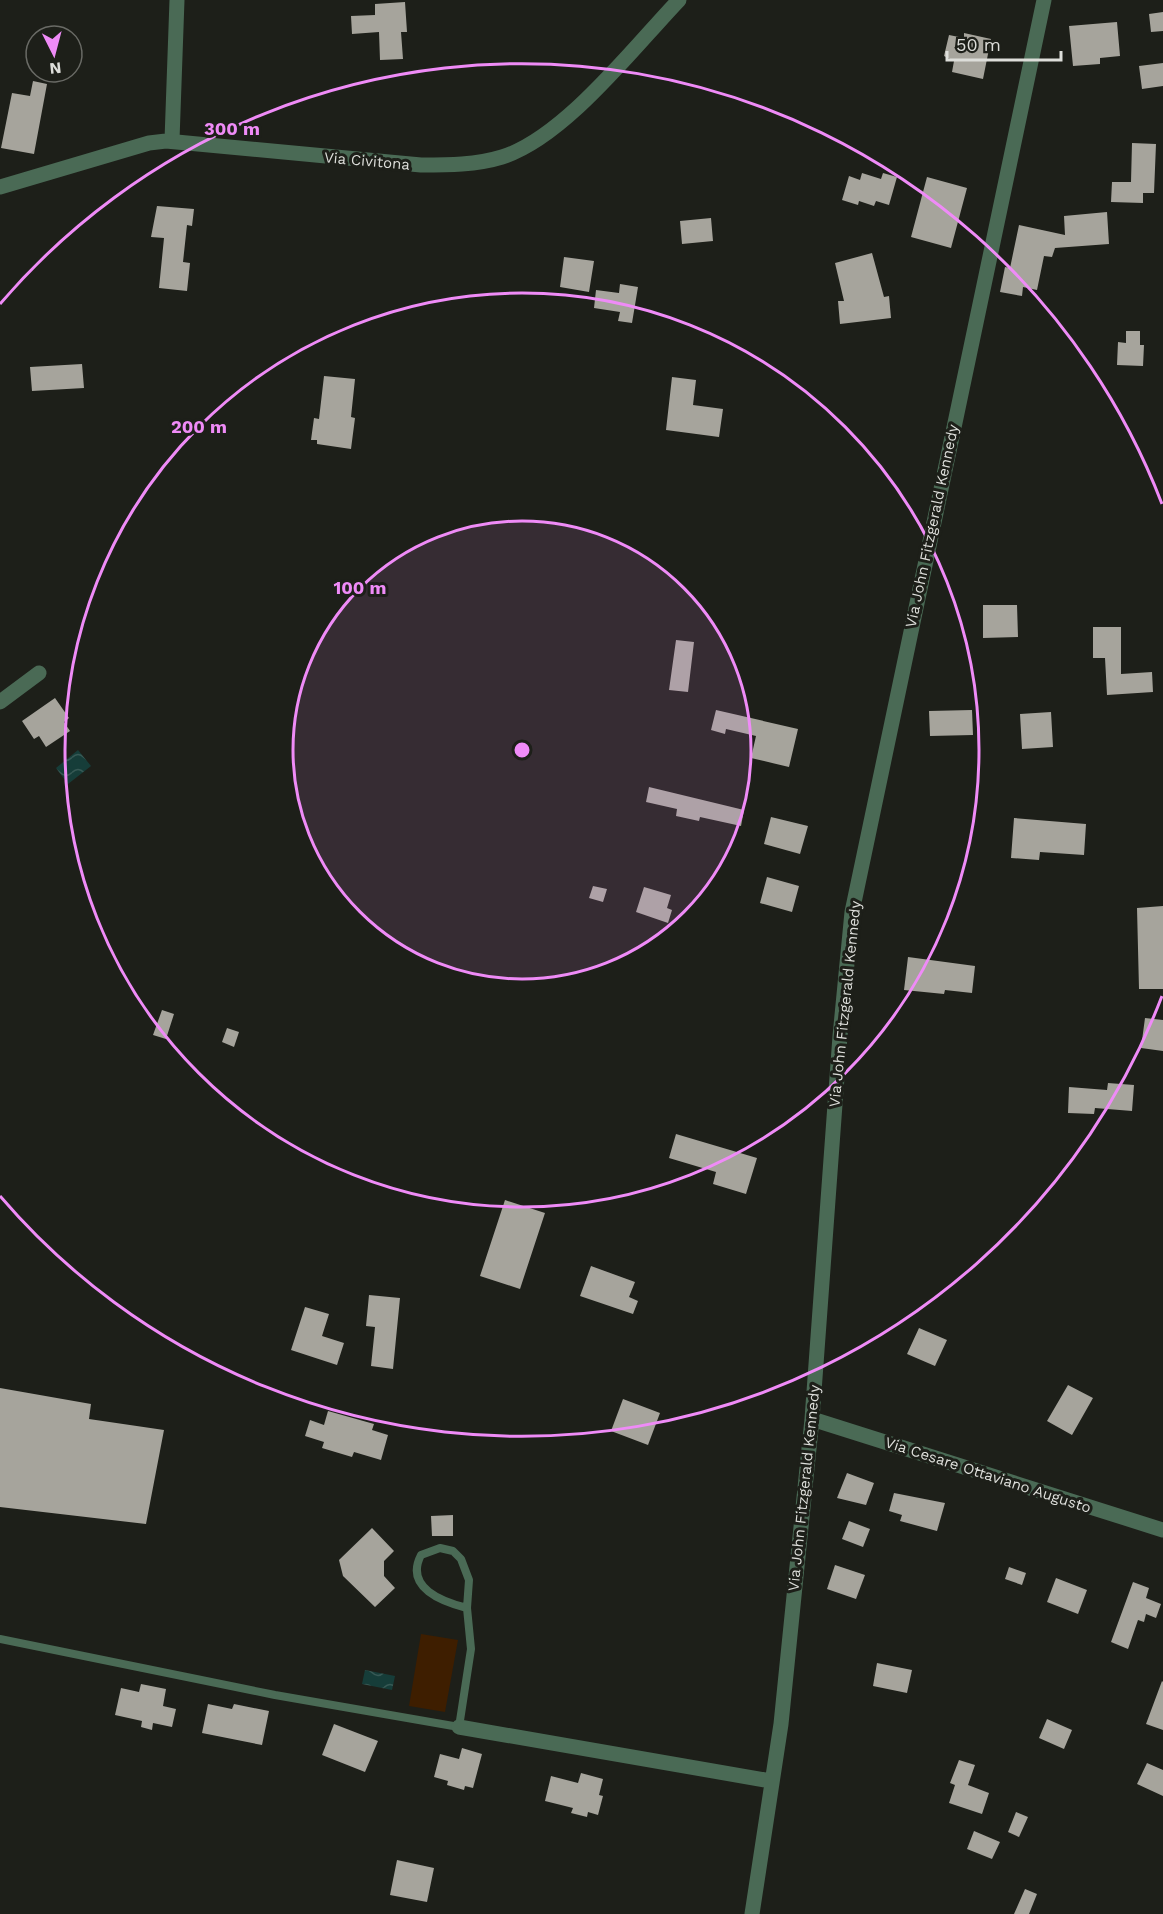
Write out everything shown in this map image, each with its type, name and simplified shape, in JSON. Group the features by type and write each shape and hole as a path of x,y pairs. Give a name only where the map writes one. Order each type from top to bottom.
{"street":[{"path":"172,140 177,0"},
{"name":"Via Civitona","path":"0,187 149,143 172,140 407,165 461,164 503,157 536,142 564,119 679,0"},
{"name":"Via John Fitzgerald Kennedy","path":"752,1914 781,1724 812,1419 840,1036 852,912 1044,0"},
{"path":"0,702 39,673"},
{"name":"Via Cesare Ottaviano Augusto","path":"812,1419 1163,1530"},
{"path":"459,1727 771,1781"}],"lane":[{"path":"0,1639 275,1695 459,1727 471,1649 467,1608 469,1580 458,1555 440,1548 426,1552 418,1566 425,1590 441,1601 467,1608"}],"shaded area":[{"path":"421,1634 458,1640 445,1712 409,1706"}],"water":[{"path":"78,750 91,766 68,784 56,768"},
{"path":"365,1670 395,1676 392,1690 362,1684"}],"building":[{"path":"405,2 407,32 401,32 403,59 380,60 379,32 352,34 351,16 375,15 375,4"},
{"path":"1163,12 1163,31 1151,32 1149,14"},
{"path":"1117,22 1120,56 1100,58 1100,64 1073,66 1069,26"},
{"path":"964,33 991,39 983,79 952,72 954,61 944,56 949,35 964,38"},
{"path":"1163,63 1163,86 1142,89 1139,66"},
{"path":"32,84 47,84 34,154 1,148 12,93 30,96"},
{"path":"1132,143 1156,144 1154,193 1143,193 1143,203 1111,202 1112,182 1131,182"},
{"path":"862,173 881,179 883,173 897,177 889,205 876,201 874,206 859,201 858,205 842,200 849,176 860,180"},
{"path":"927,177 967,188 951,248 911,237"},
{"path":"157,206 194,209 192,226 187,225 183,262 190,263 187,291 159,288 164,238 151,237"},
{"path":"1107,212 1109,244 1055,248 1052,257 1044,256 1037,290 1023,287 1022,296 1000,292 1005,267 1010,268 1019,225 1065,235 1064,216"},
{"path":"711,218 713,241 682,244 680,221"},
{"path":"872,253 884,297 889,296 891,318 840,324 838,301 844,301 835,263"},
{"path":"564,257 594,261 589,292 560,287"},
{"path":"620,284 638,287 632,323 618,321 620,312 594,308 596,290 619,293"},
{"path":"1126,331 1140,331 1140,345 1144,345 1143,366 1117,365 1118,342 1126,343"},
{"path":"82,364 84,388 32,391 30,367"},
{"path":"324,376 355,379 351,417 355,418 351,449 317,444 317,440 311,440 314,418 319,419"},
{"path":"672,377 696,380 693,405 723,409 719,437 666,430"},
{"path":"983,605 1017,605 1018,637 983,638"},
{"path":"1093,627 1121,627 1121,674 1152,672 1153,692 1107,695 1105,658 1093,658"},
{"path":"676,640 694,642 688,692 669,690"},
{"path":"55,698 69,718 64,722 70,731 46,747 39,736 34,739 22,721"},
{"path":"716,710 798,729 789,767 751,758 756,736 726,729 725,734 711,730"},
{"path":"972,710 973,735 930,736 929,711"},
{"path":"1051,712 1053,747 1022,749 1020,714"},
{"path":"649,787 744,810 741,826 700,817 699,821 676,816 677,809 646,802"},
{"path":"771,817 808,826 800,854 764,844"},
{"path":"1014,818 1086,824 1084,855 1040,852 1039,860 1011,858"},
{"path":"767,877 799,886 792,912 760,903"},
{"path":"593,886 607,889 603,902 589,898"},
{"path":"644,887 671,895 667,908 672,910 668,923 636,912"},
{"path":"1163,906 1163,989 1139,989 1137,908"},
{"path":"908,957 975,966 972,993 945,990 944,994 904,990"},
{"path":"162,1010 174,1014 166,1039 153,1035"},
{"path":"1145,1018 1163,1020 1163,1051 1141,1048"},
{"path":"227,1028 239,1032 234,1047 222,1042"},
{"path":"1108,1083 1134,1085 1132,1111 1095,1108 1094,1114 1068,1113 1069,1087 1107,1090"},
{"path":"676,1134 757,1158 746,1194 713,1184 716,1172 669,1158"},
{"path":"505,1200 545,1213 520,1289 480,1276"},
{"path":"591,1266 635,1282 629,1297 638,1301 633,1314 580,1296"},
{"path":"369,1295 400,1298 393,1369 371,1366 375,1327 366,1326"},
{"path":"305,1307 329,1314 322,1336 344,1343 337,1365 291,1350"},
{"path":"919,1328 947,1340 935,1366 907,1354"},
{"path":"1068,1385 1093,1398 1072,1435 1047,1421"},
{"path":"0,1388 91,1404 89,1419 164,1430 146,1524 0,1507"},
{"path":"623,1399 660,1413 648,1445 611,1431"},
{"path":"328,1411 374,1424 372,1430 388,1435 381,1460 354,1452 352,1457 322,1448 324,1442 305,1436 310,1420 324,1425"},
{"path":"847,1473 874,1483 866,1505 837,1498"},
{"path":"894,1493 945,1503 937,1531 900,1521 902,1515 889,1511"},
{"path":"453,1515 453,1536 432,1536 431,1516"},
{"path":"849,1521 870,1529 863,1547 842,1539"},
{"path":"372,1528 394,1551 384,1561 384,1576 395,1588 375,1607 343,1576 339,1560"},
{"path":"835,1565 865,1575 856,1599 827,1589"},
{"path":"1009,1567 1026,1573 1022,1585 1005,1579"},
{"path":"1056,1578 1087,1590 1078,1614 1047,1602"},
{"path":"1133,1582 1149,1588 1146,1598 1161,1604 1156,1618 1146,1614 1144,1622 1138,1620 1128,1649 1111,1642"},
{"path":"877,1663 912,1670 907,1693 873,1686"},
{"path":"1163,1682 1163,1730 1146,1724"},
{"path":"141,1684 166,1689 163,1706 176,1709 172,1727 153,1723 152,1730 141,1727 142,1721 115,1715 121,1688 139,1692"},
{"path":"208,1704 232,1709 234,1704 269,1711 262,1745 202,1733"},
{"path":"1047,1719 1072,1730 1064,1749 1039,1738"},
{"path":"334,1724 378,1741 365,1772 322,1755"},
{"path":"462,1748 482,1754 473,1788 465,1786 464,1790 447,1785 448,1781 434,1777 440,1754 459,1759"},
{"path":"959,1760 975,1765 968,1785 989,1793 982,1814 949,1803 955,1785 950,1783"},
{"path":"1147,1763 1163,1770 1163,1796 1137,1784"},
{"path":"581,1773 603,1779 599,1795 603,1796 598,1815 588,1812 587,1817 571,1813 573,1808 545,1801 551,1776 578,1783"},
{"path":"1016,1812 1028,1817 1019,1837 1008,1832"},
{"path":"974,1831 1000,1842 992,1859 967,1849"},
{"path":"397,1860 434,1868 427,1902 390,1895"},
{"path":"1025,1889 1037,1894 1029,1914 1014,1914"}]}
